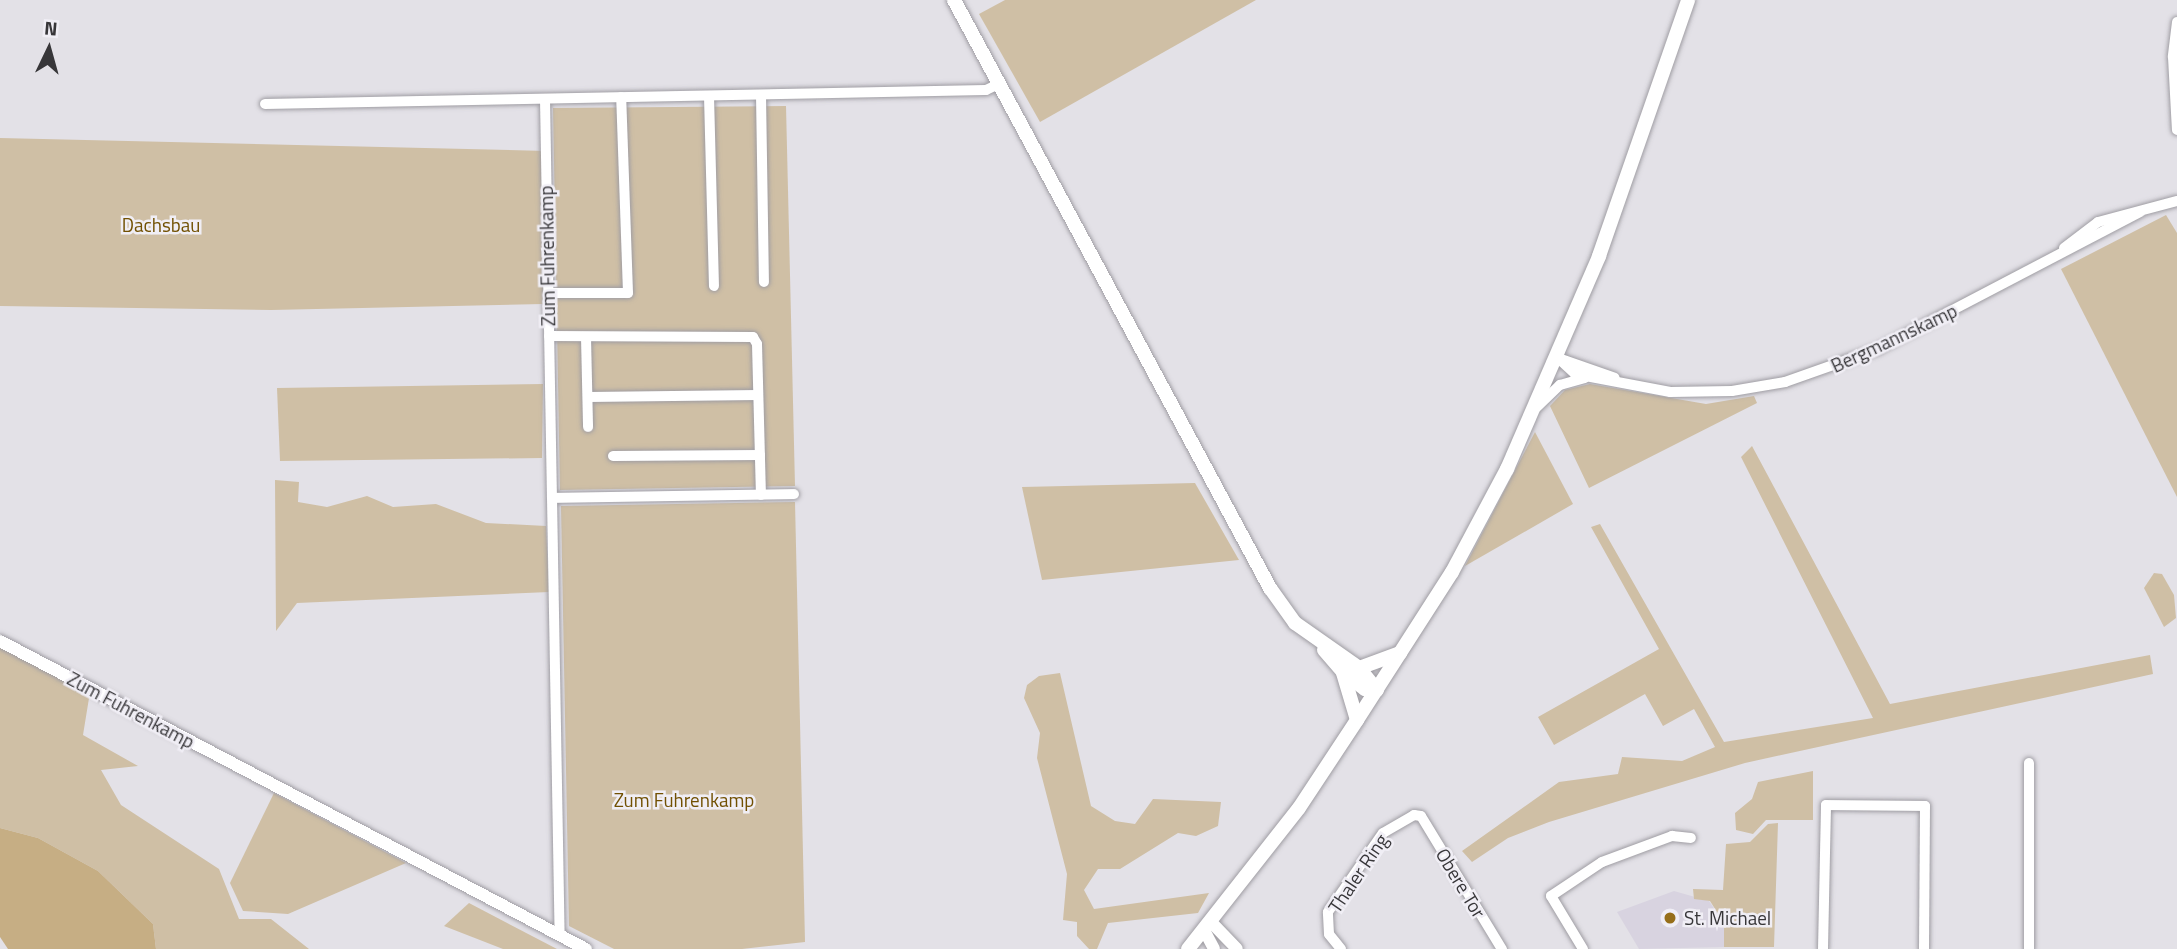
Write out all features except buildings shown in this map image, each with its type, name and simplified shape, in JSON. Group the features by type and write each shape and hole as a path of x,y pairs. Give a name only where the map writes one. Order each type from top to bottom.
{"main road":[{"path":"954,0 1249,552 1282,606 1343,672 1366,689 1377,691"},
{"path":"1188,949 1299,808 1452,572 1558,358 1638,154 1688,0"},
{"path":"1319,643 1359,668 1377,691"},
{"path":"1359,668 1401,653"},
{"path":"1343,672 1357,720"}],"street":[{"path":"2177,22 2177,130"},
{"path":"265,104 986,90 999,84"},
{"path":"761,95 764,282"},
{"path":"709,96 714,286"},
{"path":"548,293 628,293 621,97"},
{"name":"Zum Fuhrenkamp","path":"545,99 560,935"},
{"name":"Bergmannskamp","path":"1558,358 1566,369 1587,378 1670,392 1732,391 1828,370 1878,349 2140,212 2177,201"},
{"path":"549,337 753,337 761,495"},
{"path":"586,337 589,427"},
{"name":"Bergmannskamp","path":"1558,358 1634,385"},
{"name":"Bergmannskamp","path":"1534,410 1560,385 1587,378"},
{"path":"588,397 758,395"},
{"path":"613,456 760,455"},
{"path":"552,498 794,494"},
{"name":"Zum Fuhrenkamp","path":"0,642 586,949"},
{"path":"2029,763 2029,949"},
{"path":"1823,949 1826,805 1925,806 1924,949"},
{"name":"Thaler Ring","path":"1341,949 1329,934 1328,912 1382,833 1405,817 1421,816"},
{"name":"Obere Tor","path":"1421,816 1502,949"},
{"path":"1583,949 1551,896 1602,862 1672,836 1691,838"},
{"path":"1208,926 1214,949"},
{"path":"1208,926 1237,949"}],"shaded area":[{"path":"0,828 38,838 98,871 153,924 156,949 8,949 0,937"},
{"name":"St. Michael","path":"1674,891 1709,901 1724,923 1724,947 1639,949 1617,912"}],"green space":[{"path":"1005,0 1256,0 1040,122 979,14"},
{"path":"786,106 795,486 560,490 553,108"},
{"name":"Dachsbau","path":"0,138 547,151 543,304 271,310 0,306"},
{"path":"2166,215 2177,233 2177,497 2061,269"},
{"path":"543,384 542,458 280,461 277,388"},
{"path":"1590,384 1706,404 1754,396 1757,403 1589,488 1550,406 1565,390"},
{"path":"1535,432 1573,504 1465,566"},
{"path":"1752,446 1890,704 2150,655 2153,674 1745,763 1549,822 1508,838 1472,862 1462,851 1559,782 1618,774 1622,757 1682,761 1715,747 1694,709 1663,726 1645,694 1554,745 1538,717 1659,649 1591,527 1600,524 1724,742 1873,718 1741,457"},
{"path":"275,480 299,482 298,502 327,507 367,496 393,507 436,504 486,523 546,526 549,592 297,603 276,631"},
{"path":"1195,483 1239,560 1042,580 1022,487"},
{"name":"Zum Fuhrenkamp","path":"795,502 805,942 742,949 614,949 569,926 561,506"},
{"path":"2154,573 2162,574 2174,595 2176,618 2164,627 2144,588"},
{"path":"0,644 90,692 83,735 138,766 101,770 121,805 219,869 239,919 271,919 309,949 156,949 153,924 98,871 38,838 0,828"},
{"path":"1060,673 1091,806 1115,821 1135,824 1153,799 1221,802 1218,826 1196,836 1178,833 1120,869 1098,869 1084,890 1094,909 1209,893 1198,913 1108,923 1097,949 1089,949 1077,936 1077,922 1063,920 1067,874 1037,758 1040,733 1024,698 1027,685 1039,676"},
{"path":"1813,771 1813,820 1766,820 1753,834 1736,830 1735,813 1752,799 1758,782"},
{"path":"274,793 406,863 288,914 243,911 230,883"},
{"path":"1778,823 1774,947 1724,947 1724,923 1710,901 1694,899 1693,889 1723,890 1726,844 1750,842 1768,824"},
{"path":"469,903 557,949 503,949 444,926"}],"place":[{"name":"St. Michael","path":"1670,918"}]}
